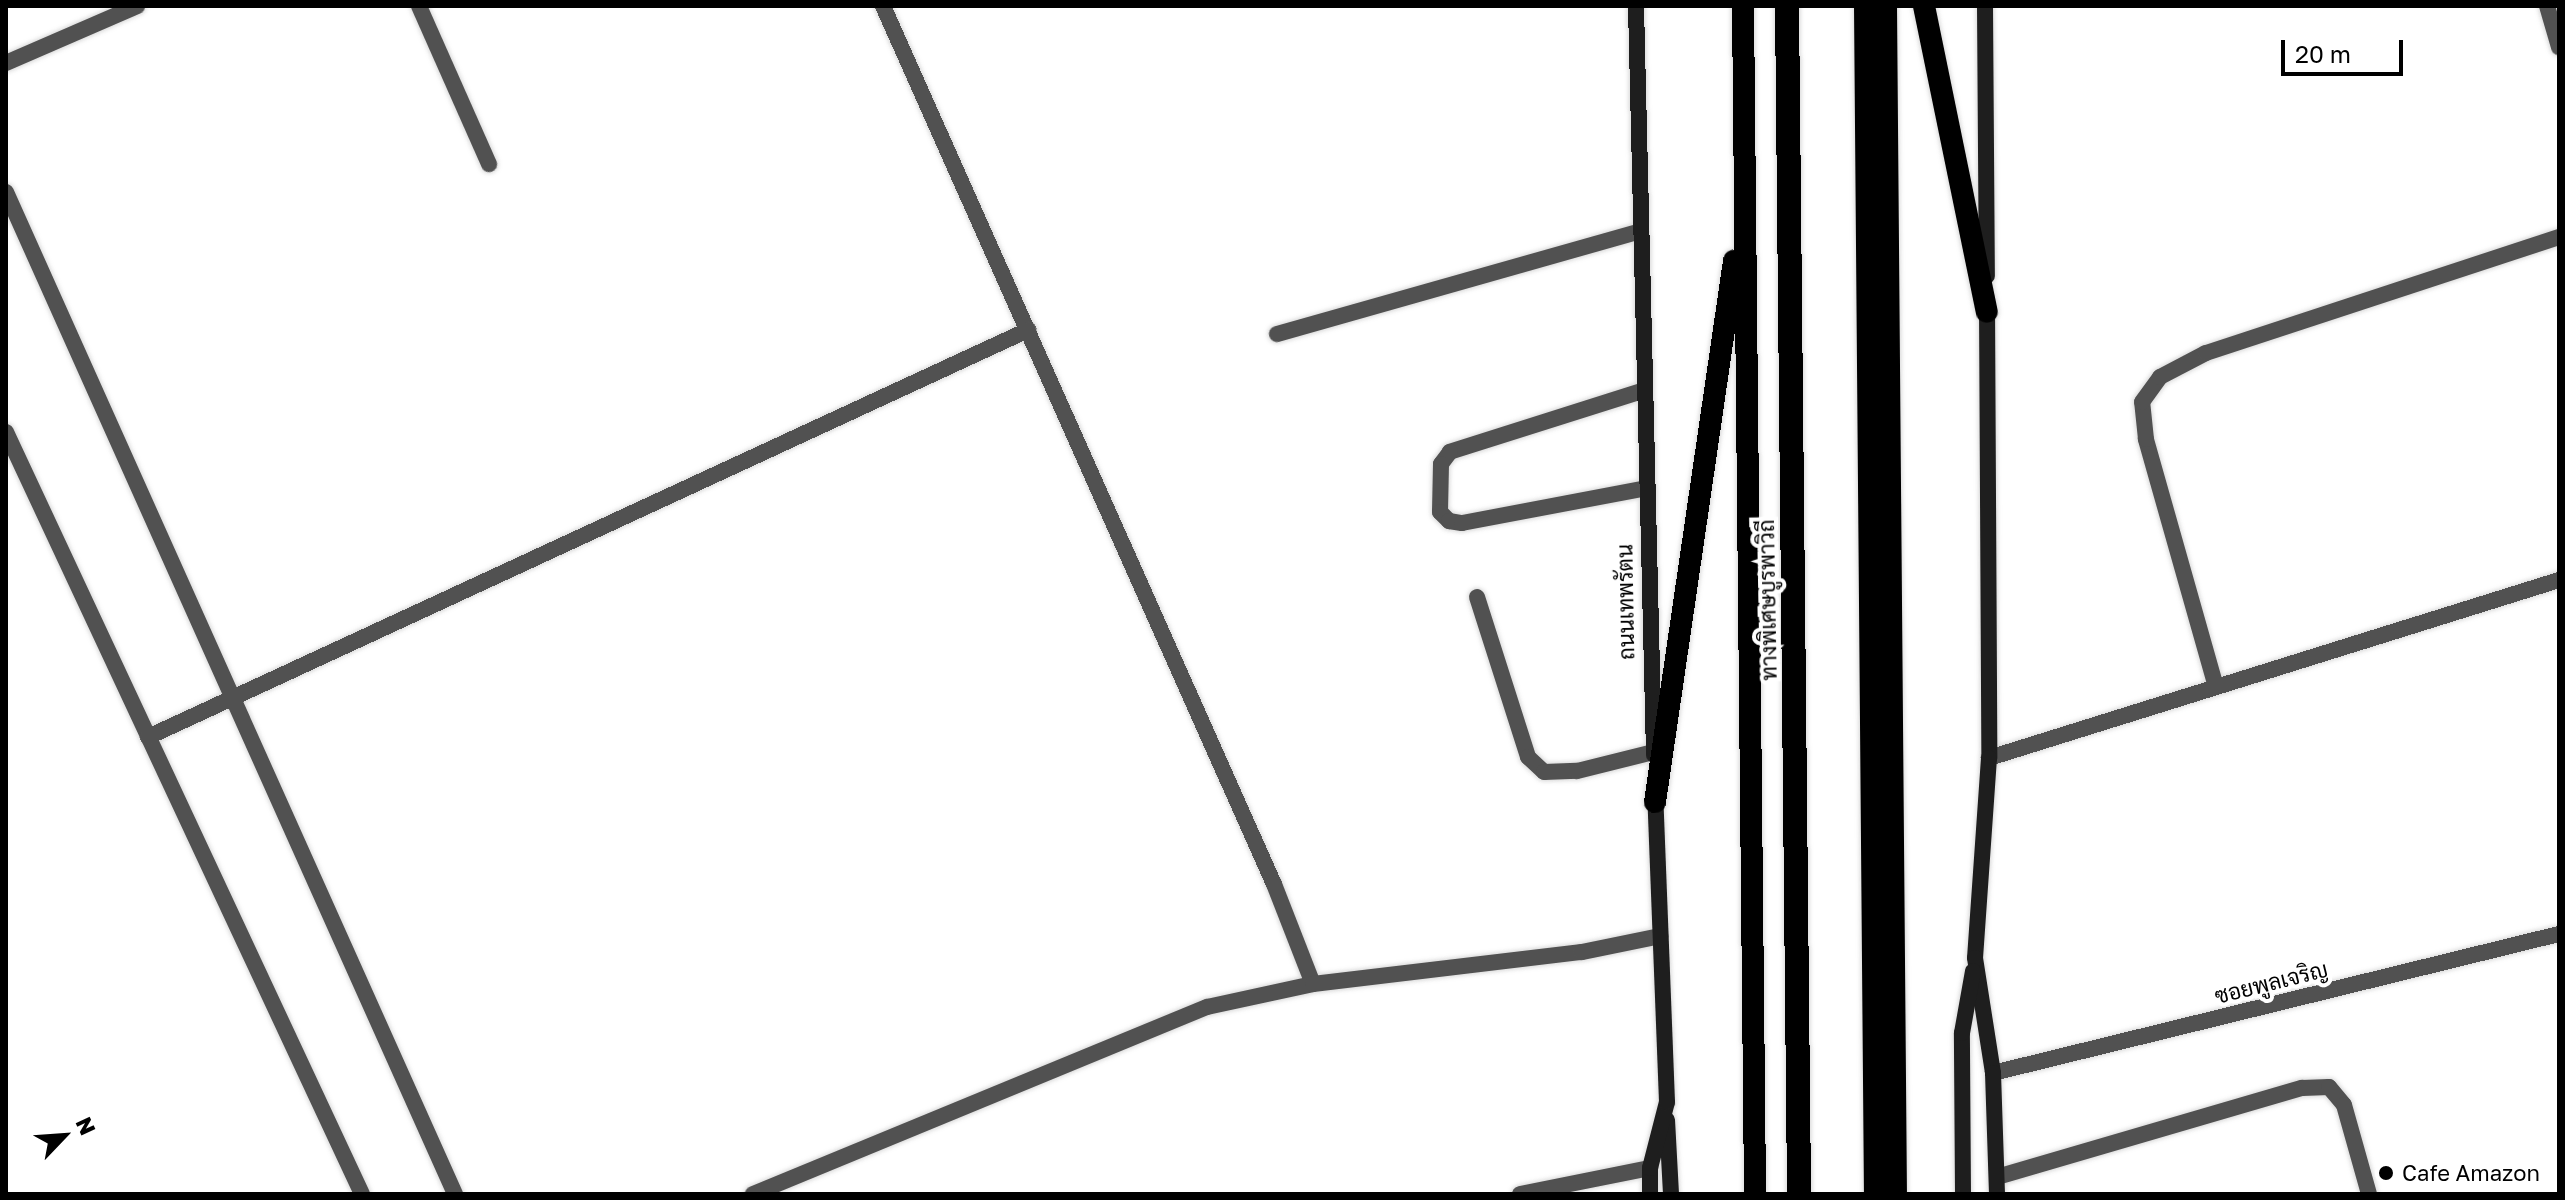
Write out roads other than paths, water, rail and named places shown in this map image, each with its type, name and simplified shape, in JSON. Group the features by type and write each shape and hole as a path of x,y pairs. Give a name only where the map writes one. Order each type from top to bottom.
{"highway":[{"path":"1743,6 1755,1194"},
{"name":"ทางพิเศษบูรพาวิถี","path":"1787,6 1799,1194"},
{"path":"1866,6 1876,1194"},
{"path":"1886,6 1896,1194"},
{"path":"1924,6 1987,312"},
{"path":"1655,802 1745,189"}],"main road":[{"name":"ถนนเทพรัตน","path":"1636,6 1655,802 1667,1102 1650,1168 1650,1194"},
{"path":"1963,1194 1962,1033 1975,958 1989,758 1985,6"},
{"path":"1975,958 1993,1073 1997,1186"},
{"path":"1667,1102 1671,1194"}],"street":[{"path":"6,63 137,6"},
{"path":"419,6 489,164"},
{"path":"883,6 1274,884 1313,984"},
{"path":"2547,6 2559,47"},
{"path":"8,201 455,1194"},
{"path":"1277,334 1641,231"},
{"path":"2216,687 2146,439 2142,402 2160,377 2206,353 2559,237"},
{"path":"148,737 1028,330"},
{"path":"1645,390 1450,452 1441,464 1440,512 1449,521 1462,523 1648,488"},
{"path":"6,432 362,1194"},
{"path":"1989,758 2559,580"},
{"path":"1477,597 1528,757 1544,772 1577,771 1654,752"},
{"name":"ซอยพูลเจริญ","path":"1993,1073 2559,934"},
{"path":"753,1194 1207,1007 1313,984 1582,952 1660,936"},
{"path":"1997,1186 2302,1088 2329,1087 2344,1105 2369,1194"},
{"path":"1520,1194 1650,1168"}],"place":[{"name":"Cafe Amazon","path":"2386,1173"}]}
